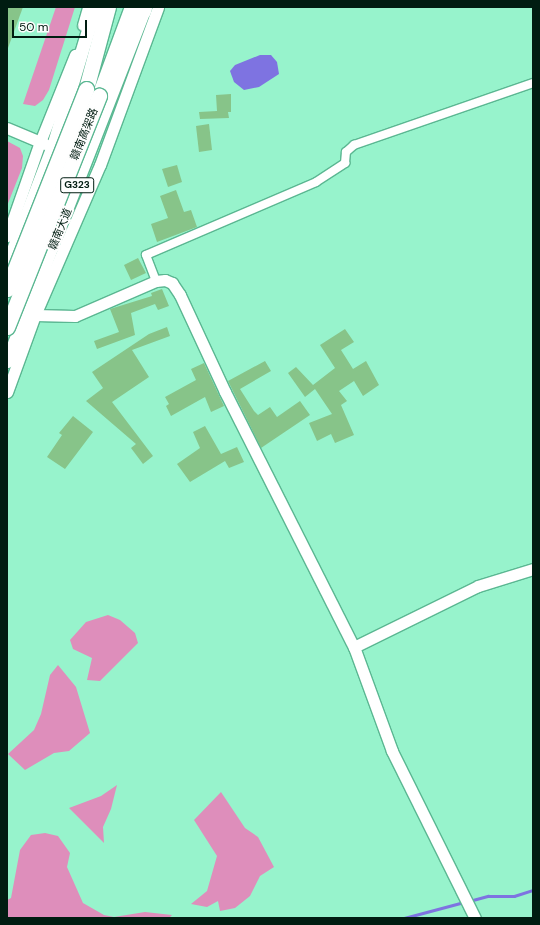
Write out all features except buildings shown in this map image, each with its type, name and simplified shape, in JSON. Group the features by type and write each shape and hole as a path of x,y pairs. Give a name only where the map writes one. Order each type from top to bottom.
{"highway":[{"name":"赣南高架路","path":"7,289 86,89 108,7"},
{"name":"赣南高架路","path":"7,327 99,96 144,8"}],"main road":[{"path":"7,265 53,146 95,7"},
{"name":"赣南大道","path":"7,361 103,119 144,8"},
{"path":"66,104 103,119"},
{"path":"33,199 67,211"}],"street":[{"path":"7,236 40,142 76,54 88,7"},
{"path":"7,392 35,315 100,165 144,8"},
{"path":"156,281 146,255 316,182 345,163 346,152 354,144 533,83"},
{"path":"7,128 100,165"},
{"path":"35,315 75,316 156,281 165,280 172,283 180,295 224,392 354,647 392,751 464,894 473,915"},
{"path":"354,647 478,586 533,569"}],"shaded area":[{"path":"56,7 75,7 49,90 43,100 35,106 23,104"},
{"path":"260,55 271,55 277,62 279,74 259,87 244,90 234,82 230,71 235,65"},
{"path":"7,141 20,148 23,156 22,168 7,206"},
{"path":"108,615 120,620 135,633 138,643 100,681 87,680 92,658 73,649 70,640 86,622"},
{"path":"58,665 76,687 90,733 69,751 54,753 25,770 8,754 34,730 41,714 50,675"},
{"path":"117,785 111,809 103,827 104,843 69,808 101,796"},
{"path":"221,792 245,828 258,837 274,867 260,876 250,896 235,908 220,911 218,901 207,907 191,904 207,891 217,856 194,820"},
{"path":"45,833 58,836 70,853 67,867 83,903 104,915 114,917 145,912 172,915 169,918 7,918 7,900 11,898 20,850 31,835"}],"waterway":[{"path":"469,901 488,896 514,896 533,890"},
{"path":"404,918 464,902"}]}
